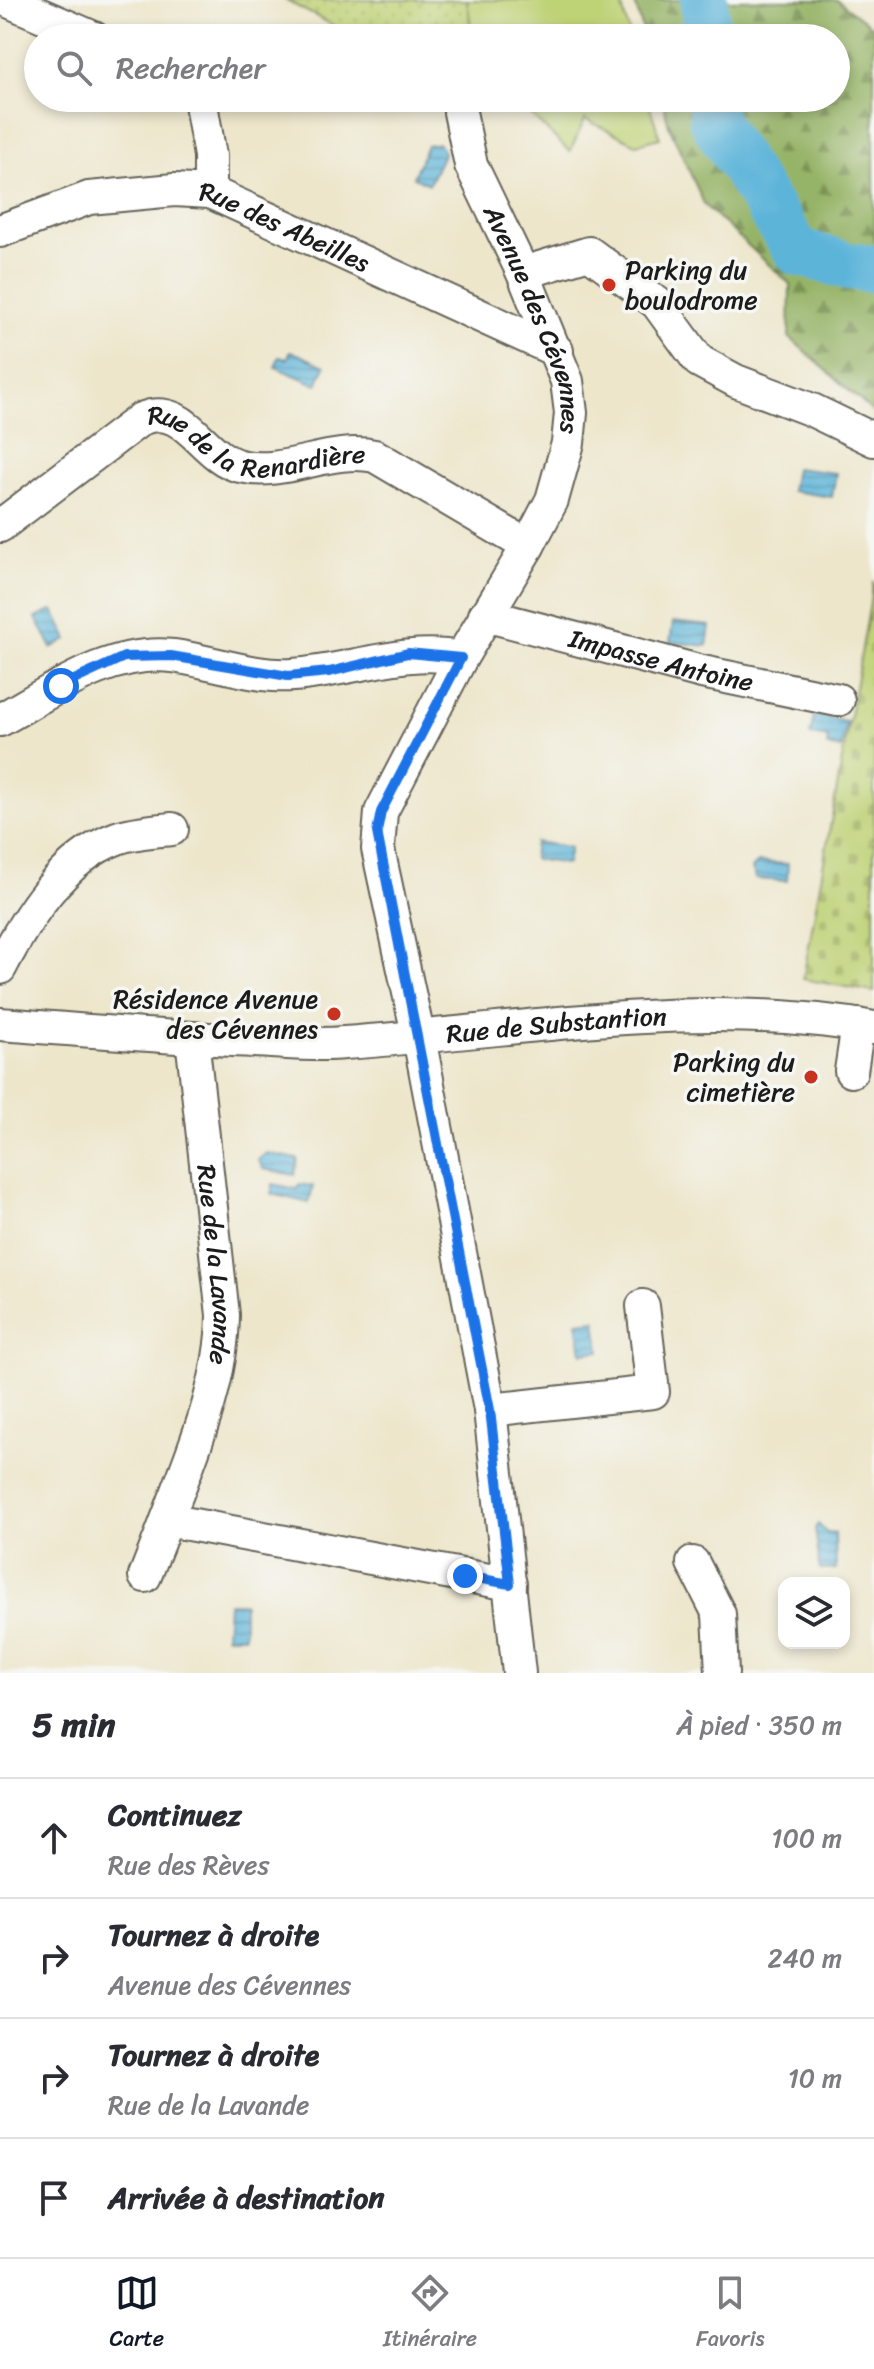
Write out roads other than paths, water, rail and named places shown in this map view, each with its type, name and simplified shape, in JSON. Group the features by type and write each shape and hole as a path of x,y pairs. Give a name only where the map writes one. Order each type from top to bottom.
{"street":[{"path":"6,0 62,24"},
{"path":"202,112 210,156 210,192"},
{"name":"Avenue des Cévennes","path":"460,112 471,165 523,273 567,381 571,413 568,443 552,500 461,658 378,823 378,849 490,1410 519,1673"},
{"name":"Rue des Abeilles","path":"0,231 89,198 174,190 210,192 557,351"},
{"path":"523,273 589,253 657,303 699,361 736,381 874,440"},
{"name":"Rue de la Renardière","path":"0,526 141,419 160,414 183,422 214,454 238,466 269,468 351,454 375,456 528,546"},
{"name":"Impasse Antoine","path":"485,615 702,672 838,700"},
{"path":"0,720 124,657 171,656 288,676 329,672 408,653 461,658"},
{"path":"0,968 31,916 70,869 116,838 172,829"},
{"name":"Rue de Substantion","path":"0,1024 192,1038 341,1044 666,1017 755,1016 866,1026"},
{"path":"851,1071 866,1026"},
{"name":"Rue de la Lavande","path":"145,1576 200,1434 223,1342 223,1315 192,1038"},
{"path":"490,1410 653,1392 643,1306"},
{"path":"167,1520 510,1584"},
{"path":"693,1563 719,1614 722,1673"}],"water":[{"path":"438,143 444,152 429,184 413,177 427,145"},
{"path":"291,351 325,366 317,385 275,367 279,357 287,359"},
{"path":"795,468 836,473 832,497 791,491"},
{"path":"53,610 68,639 52,648 36,618"},
{"path":"673,622 710,626 707,646 670,642"},
{"path":"814,715 847,722 841,749 827,746 828,738 810,735"},
{"path":"535,842 570,847 567,864 533,859"},
{"path":"758,862 788,864 787,881 756,879 752,869"},
{"path":"266,1153 298,1159 295,1175 263,1169 258,1160"},
{"path":"273,1184 297,1189 299,1184 313,1186 309,1203 271,1194"},
{"path":"596,1320 600,1351 582,1353 577,1322"},
{"path":"818,1524 827,1533 835,1533 836,1569 820,1570 815,1528"},
{"path":"228,1603 244,1603 244,1636 226,1636"}],"waterway":[{"path":"704,0 706,24"},
{"path":"713,112 713,121 798,252 848,266 874,269"}],"place":[{"name":"Parking du boulodrome","path":"609,285"},
{"name":"Résidence Avenue des Cévennes","path":"334,1014"},
{"name":"Parking du cimetière","path":"811,1077"}]}
